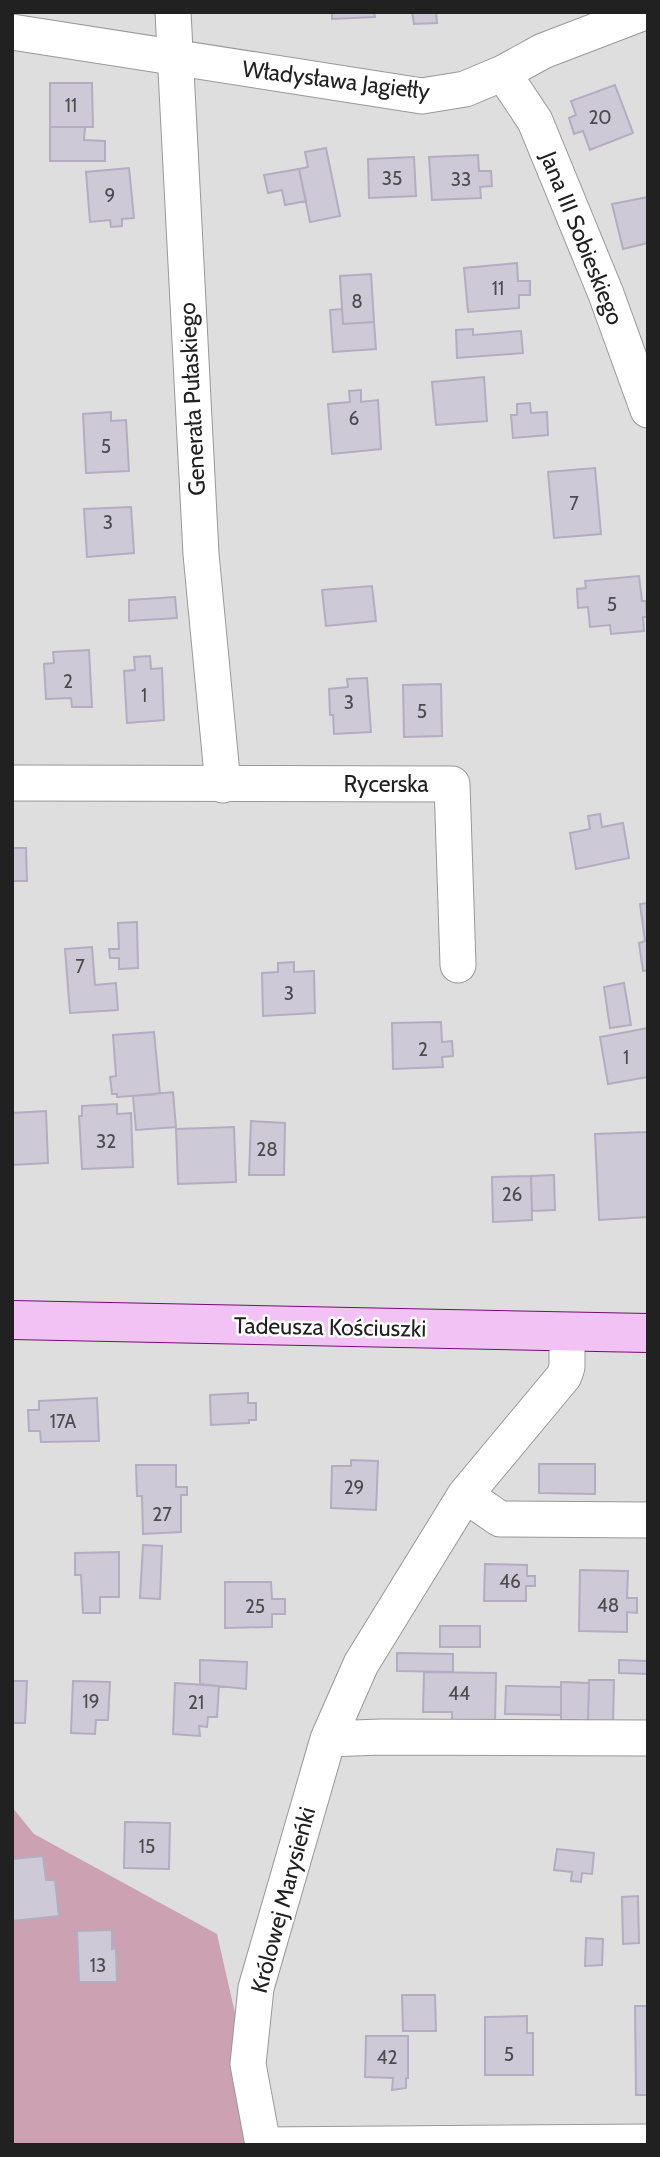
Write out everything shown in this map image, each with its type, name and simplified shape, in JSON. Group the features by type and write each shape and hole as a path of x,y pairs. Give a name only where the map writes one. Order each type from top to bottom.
{"main road":[{"name":"Tadeusza Kościuszki","path":"12,1321 648,1334"}],"street":[{"name":"Generała Pułaskiego","path":"173,12 201,554 223,785"},
{"name":"Władysława Jagiełły","path":"12,32 422,96 465,89 503,73 543,51 645,12"},
{"name":"Jana III Sobieskiego","path":"503,73 535,121 606,294 648,410"},
{"path":"12,783 223,785"},
{"name":"Rycerska","path":"223,785 452,783 458,965"},
{"name":"Królowej Marysieńki","path":"263,2145 248,2064 256,1988 328,1740 361,1664 465,1495 565,1376 567,1333"},
{"path":"465,1495 500,1519 648,1520"},
{"path":"328,1740 381,1737 648,1738"},
{"path":"263,2145 648,2142"}],"shaded area":[{"path":"12,12 648,12 648,2145 12,2145"},
{"path":"12,1807 34,1834 217,1934 265,2145 12,2145"}],"building":[{"path":"332,12 374,12 375,17 332,19"},
{"path":"412,12 436,12 437,23 414,24"},
{"path":"50,83 92,83 93,127 50,127"},
{"path":"615,85 633,133 590,150 583,131 574,134 569,118 576,115 571,101"},
{"path":"50,127 85,127 84,140 105,141 105,161 50,161"},
{"path":"326,148 340,216 310,222 299,169 308,167 305,152"},
{"path":"478,155 479,171 491,171 492,186 480,187 481,198 432,200 429,157"},
{"path":"414,157 416,196 369,198 368,159"},
{"path":"129,168 134,218 122,219 122,226 111,227 110,220 90,222 86,172"},
{"path":"299,169 306,201 285,205 282,190 268,193 264,175"},
{"path":"648,197 648,243 623,249 612,204"},
{"path":"517,263 518,281 530,281 530,295 519,295 519,308 468,312 464,268"},
{"path":"371,274 374,322 343,324 340,276"},
{"path":"342,309 343,324 374,322 376,349 333,352 330,310"},
{"path":"473,329 473,335 521,331 523,353 457,358 456,330"},
{"path":"484,377 487,421 436,425 432,382"},
{"path":"361,390 361,402 378,400 381,449 332,454 328,404 350,402 349,391"},
{"path":"530,403 531,413 547,412 548,435 513,438 511,415 517,415 517,404"},
{"path":"111,412 111,421 126,420 129,471 86,473 83,414"},
{"path":"595,468 601,534 554,538 548,472"},
{"path":"131,507 134,553 87,557 84,509"},
{"path":"639,576 642,601 646,601 644,631 611,634 610,625 590,627 588,607 578,608 577,589 586,588 585,581"},
{"path":"372,586 376,621 326,626 322,590"},
{"path":"175,597 177,618 129,621 129,600"},
{"path":"89,650 92,707 72,707 71,698 46,699 44,664 54,663 53,652"},
{"path":"150,656 151,669 162,668 164,720 127,723 124,671 135,670 134,657"},
{"path":"367,678 371,732 334,734 329,689 348,687 347,679"},
{"path":"441,684 442,736 404,737 403,685"},
{"path":"600,814 602,827 623,823 629,858 576,869 570,833 590,829 588,816"},
{"path":"12,848 26,848 27,881 12,881"},
{"path":"648,903 648,970 643,971 639,943 645,941 640,904"},
{"path":"137,922 138,968 119,969 119,958 110,958 109,949 119,949 118,923"},
{"path":"92,947 95,985 116,983 118,1010 70,1013 65,949"},
{"path":"294,962 294,972 314,971 315,1013 263,1016 262,973 278,972 278,963"},
{"path":"624,983 631,1025 610,1028 604,987"},
{"path":"441,1022 442,1042 452,1041 453,1056 442,1057 443,1067 393,1069 392,1023"},
{"path":"648,1028 648,1077 608,1084 600,1037"},
{"path":"154,1032 160,1094 117,1097 117,1094 112,1094 110,1077 116,1076 113,1035"},
{"path":"173,1092 176,1127 136,1130 133,1096"},
{"path":"117,1104 117,1114 131,1113 133,1167 82,1169 79,1116 82,1116 82,1106"},
{"path":"46,1111 48,1163 12,1165 12,1113"},
{"path":"251,1121 285,1123 284,1175 249,1175"},
{"path":"234,1127 236,1182 178,1184 176,1129"},
{"path":"648,1132 648,1217 599,1220 595,1134"},
{"path":"554,1175 555,1210 532,1211 531,1176"},
{"path":"531,1176 532,1220 493,1222 492,1177"},
{"path":"248,1393 248,1403 256,1403 256,1420 249,1420 249,1423 211,1425 210,1395"},
{"path":"97,1398 99,1441 41,1442 40,1431 29,1431 28,1410 39,1410 39,1401"},
{"path":"351,1460 378,1461 376,1510 331,1508 332,1466 351,1466"},
{"path":"539,1464 595,1464 595,1494 539,1493"},
{"path":"136,1465 176,1465 176,1487 187,1487 187,1495 181,1495 181,1532 143,1534 142,1496 137,1496"},
{"path":"143,1545 162,1546 160,1599 140,1598"},
{"path":"119,1552 119,1597 100,1597 100,1613 83,1613 81,1575 75,1575 75,1553"},
{"path":"485,1564 527,1565 527,1576 535,1576 535,1586 526,1586 526,1601 484,1601"},
{"path":"580,1570 628,1571 627,1598 637,1598 637,1613 627,1612 627,1632 579,1631"},
{"path":"225,1582 271,1582 272,1599 285,1599 285,1614 272,1614 272,1627 225,1628"},
{"path":"440,1626 480,1626 480,1647 440,1647"},
{"path":"397,1653 453,1654 453,1672 397,1671"},
{"path":"200,1660 247,1662 246,1689 200,1684"},
{"path":"619,1660 648,1661 648,1674 619,1673"},
{"path":"424,1672 496,1673 495,1725 452,1724 452,1712 423,1712"},
{"path":"589,1680 614,1680 613,1723 588,1723"},
{"path":"12,1681 27,1681 25,1723 12,1723"},
{"path":"73,1681 110,1682 108,1720 96,1720 95,1734 71,1733"},
{"path":"561,1682 589,1683 588,1721 561,1720"},
{"path":"175,1683 219,1686 217,1717 208,1717 207,1727 199,1726 200,1736 173,1734"},
{"path":"506,1686 561,1687 561,1715 505,1714"},
{"path":"125,1822 170,1823 169,1869 124,1868"},
{"path":"557,1849 594,1853 592,1874 582,1873 581,1882 571,1881 572,1872 554,1870"},
{"path":"43,1856 46,1880 55,1880 59,1916 12,1921 12,1859"},
{"path":"638,1896 639,1943 623,1944 622,1897"},
{"path":"112,1930 112,1949 116,1948 117,1982 79,1982 77,1931"},
{"path":"586,1938 603,1939 602,1965 585,1966"},
{"path":"402,1995 435,1995 436,2031 403,2031"},
{"path":"635,2006 648,2006 648,2095 636,2095"},
{"path":"527,2016 527,2033 533,2033 533,2075 485,2075 485,2017"},
{"path":"366,2036 408,2036 406,2088 392,2090 393,2078 365,2077"}]}
